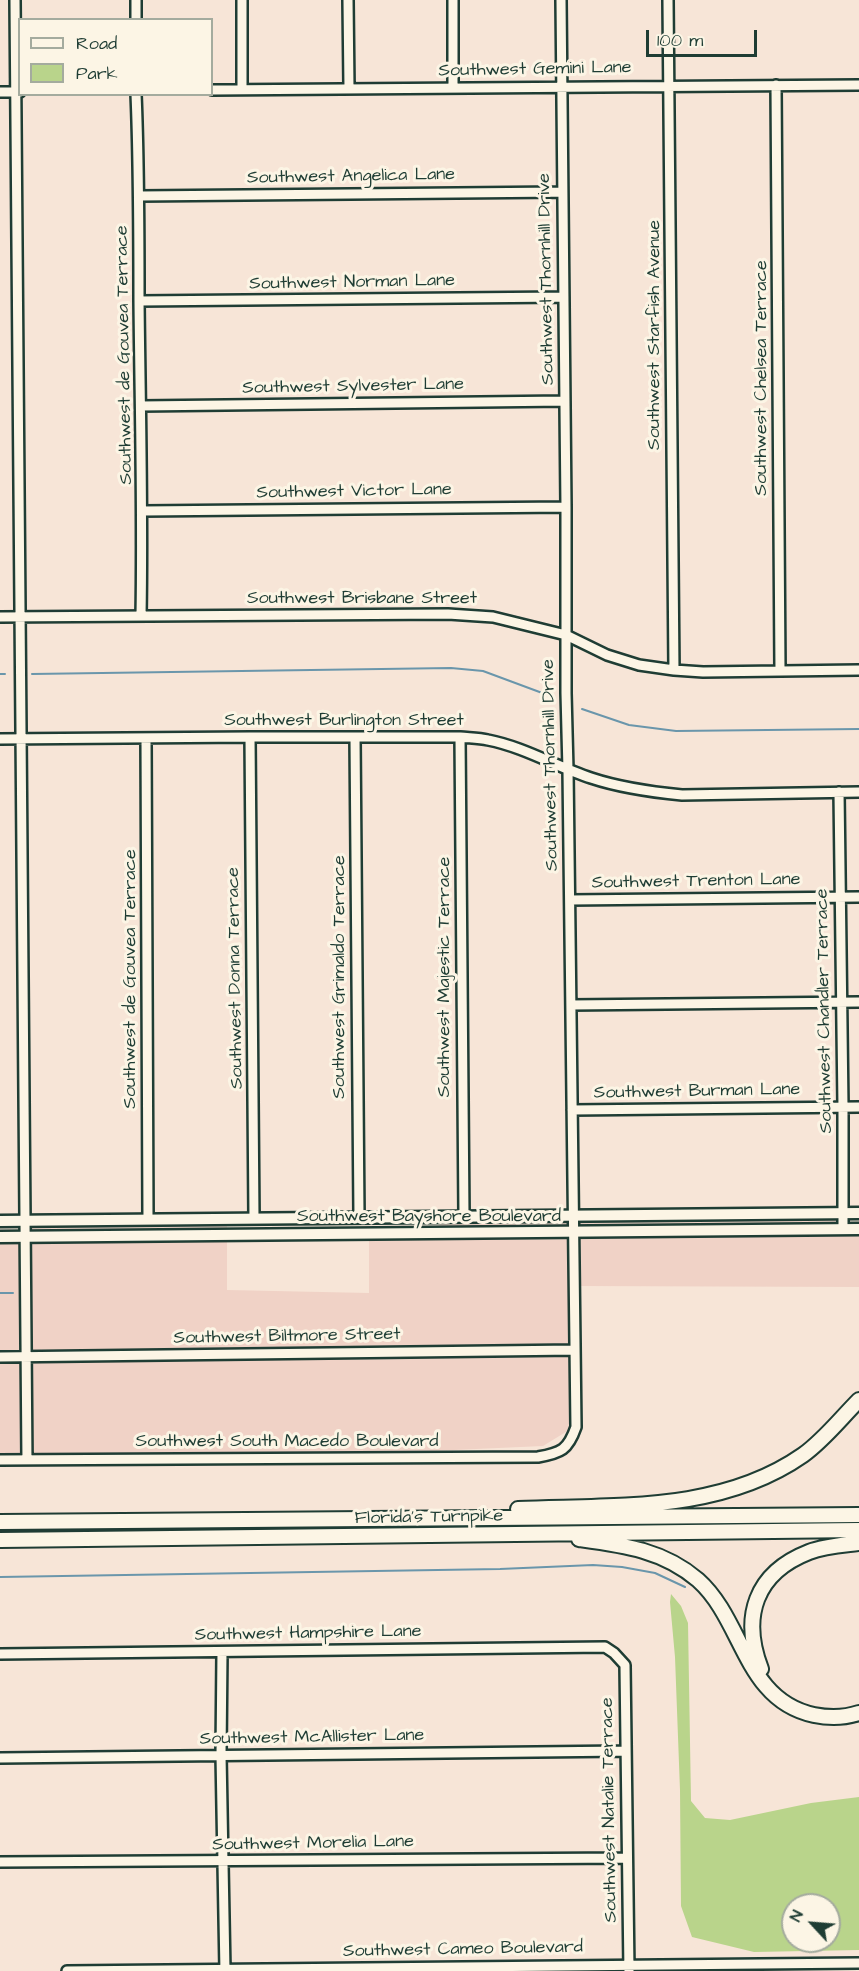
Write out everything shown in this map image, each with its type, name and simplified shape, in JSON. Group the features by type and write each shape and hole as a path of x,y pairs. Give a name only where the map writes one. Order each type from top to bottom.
{"highway":[{"path":"420,1517 468,1511 662,1503 723,1492 778,1470 803,1455 859,1400"},
{"name":"Florida's Turnpike","path":"0,1522 859,1515"},
{"name":"Florida's Turnpike","path":"0,1540 859,1530"},
{"path":"544,1535 627,1546 658,1555 677,1564 716,1598 754,1671 768,1690 783,1703 804,1713 827,1718 859,1713"},
{"path":"859,1543 811,1551 781,1567 769,1579 758,1597 751,1629 753,1647 761,1668 770,1682 788,1697 807,1705 828,1709 849,1708 859,1704"}],"main road":[{"name":"Southwest Bayshore Boulevard","path":"0,1221 859,1213"},
{"path":"384,1233 386,1226 392,1222 438,1222 444,1216"},
{"path":"284,1235 292,1228 343,1228 351,1226 359,1217"},
{"name":"Southwest Bayshore Boulevard","path":"0,1237 859,1228"}],"street":[{"path":"0,92 18,92 15,0"},
{"path":"136,0 136,18"},
{"path":"242,0 242,89"},
{"path":"348,0 349,88"},
{"path":"453,0 453,88"},
{"name":"Southwest Thornhill Drive","path":"561,0 576,1428 570,1443"},
{"name":"Southwest Starfish Avenue","path":"668,0 674,670"},
{"name":"Southwest Chelsea Terrace","path":"776,85 780,671"},
{"name":"Southwest Gemini Lane","path":"213,90 859,85"},
{"path":"18,96 27,1460"},
{"name":"Southwest de Gouvea Terrace","path":"136,96 140,196 139,301 143,511 141,616"},
{"name":"Southwest Angelica Lane","path":"140,196 562,192"},
{"name":"Southwest Norman Lane","path":"139,301 564,297"},
{"name":"Southwest Sylvester Lane","path":"141,406 565,401"},
{"name":"Southwest Victor Lane","path":"143,511 566,507"},
{"name":"Southwest Brisbane Street","path":"0,617 448,614 493,617 566,635 607,655 639,665 674,670 703,672 859,670"},
{"name":"Southwest Burlington Street","path":"0,740 250,736 460,737 487,739 568,770 626,788 682,795 859,792"},
{"name":"Southwest Donna Terrace","path":"250,736 254,1218"},
{"name":"Southwest Grimaldo Terrace","path":"355,737 359,1217"},
{"name":"Southwest Majestic Terrace","path":"460,737 464,1216"},
{"name":"Southwest de Gouvea Terrace","path":"146,738 148,1219"},
{"name":"Southwest Chandler Terrace","path":"839,792 843,1229"},
{"name":"Southwest Trenton Lane","path":"570,900 859,897"},
{"path":"571,1005 859,1002"},
{"name":"Southwest Burman Lane","path":"572,1110 859,1107"},
{"name":"Southwest Biltmore Street","path":"0,1357 575,1350"},
{"name":"Southwest South Macedo Boulevard","path":"0,1460 538,1457 555,1454 570,1443"},
{"name":"Southwest Hampshire Lane","path":"0,1654 589,1647 605,1647 614,1653"},
{"path":"222,1652 221,1755 225,1970"},
{"name":"Southwest Natalie Terrace","path":"614,1653 625,1665 628,1968"},
{"name":"Southwest McAllister Lane","path":"0,1758 625,1751"},
{"name":"Southwest Morelia Lane","path":"0,1862 627,1858"},
{"name":"Southwest Cameo Boulevard","path":"67,1971 628,1968 859,1963"}],"shaded area":[{"path":"839,1217 838,1225 577,1228 577,1221"},
{"path":"569,1221 569,1228 390,1228 393,1226 438,1226 443,1223"},
{"path":"227,1223 227,1231 31,1233 31,1225"},
{"path":"859,1232 859,1287 579,1286 578,1236"},
{"path":"569,1236 571,1346 32,1353 31,1241 227,1239 227,1290 369,1293 369,1238"},
{"path":"0,1241 22,1241 23,1353 0,1353"},
{"path":"571,1354 569,1430 543,1446 320,1456 31,1456 32,1360"},
{"path":"0,1361 23,1361 23,1456 0,1456"}],"green space":[{"path":"671,1594 681,1606 688,1623 691,1801 705,1818 730,1820 811,1803 859,1797 859,1950 841,1950 841,1893 781,1893 781,1951 754,1952 692,1937 681,1906 675,1657"}],"waterway":[{"path":"32,674 451,668 483,671 553,697"},
{"path":"0,674 5,674"},
{"path":"582,709 629,725 676,731 859,729"},
{"path":"0,1293 13,1293"},
{"path":"0,1577 500,1569 593,1565 655,1573 685,1587"}]}
